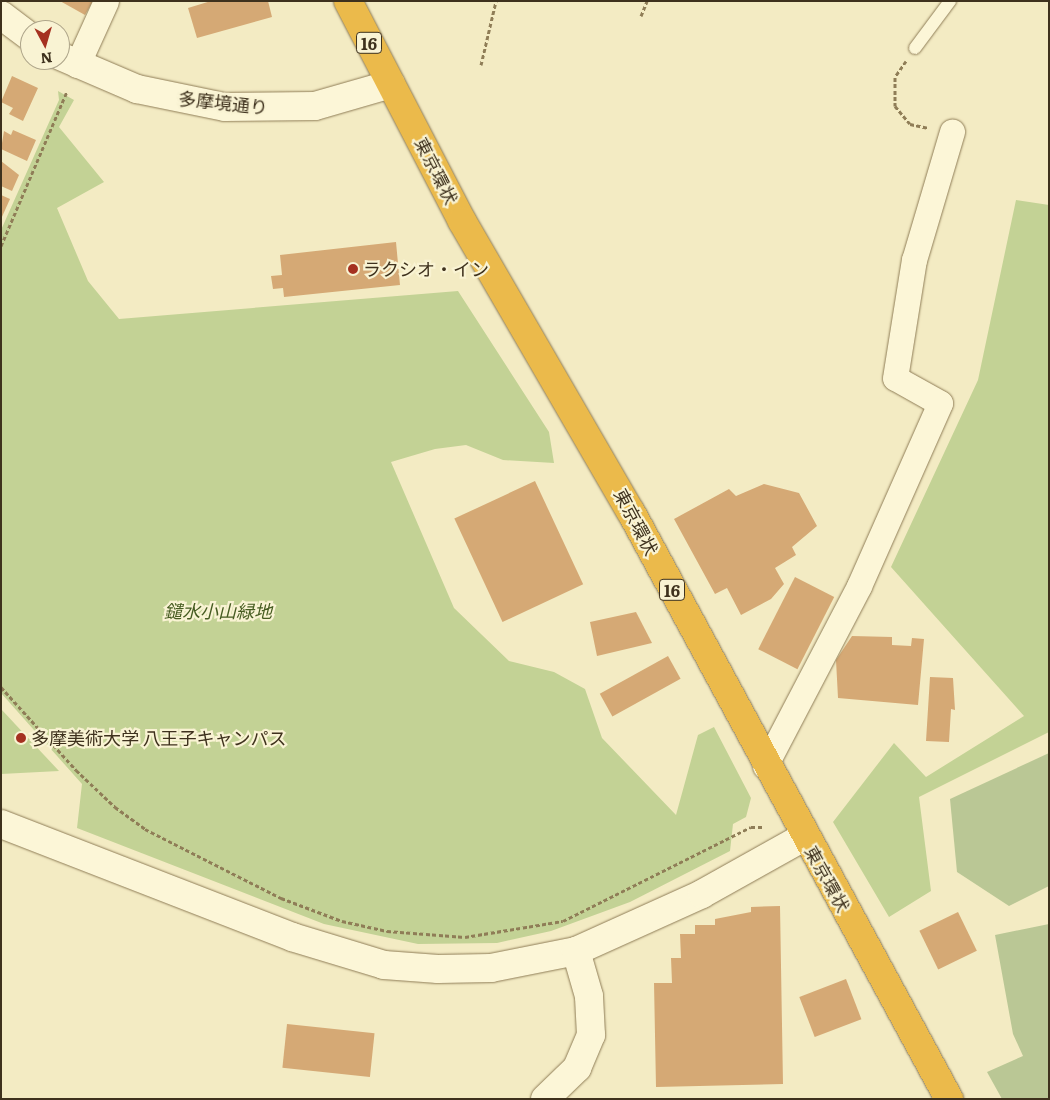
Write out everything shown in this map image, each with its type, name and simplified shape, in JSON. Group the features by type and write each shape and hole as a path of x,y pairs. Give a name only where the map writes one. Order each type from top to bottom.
{"highway":[{"name":"東京環状","path":"348,1 462,220 631,512 765,766 949,1099"}],"street":[{"path":"70,58 106,1"},
{"path":"1,15 20,29"},
{"name":"多摩境通り","path":"70,60 162,96 243,108 315,106 391,84"},
{"path":"765,766 859,586 940,403 895,378 914,260 952,132"},
{"path":"1,824 292,937 384,965 491,968 576,951 702,894 804,837"},
{"path":"545,1099 577,1068 591,1035 589,996 576,951"}],"lane":[{"path":"915,48 950,1"}],"path":[{"path":"481,65 496,1"},
{"path":"642,16 647,1"},
{"path":"915,48 895,77 895,106 910,124 952,132"},
{"path":"1,246 68,91"},
{"path":"1,687 95,789 145,829 281,898 342,921 387,931 465,936 563,921 752,827 763,827"}],"green space":[{"name":"鑓水小山緑地","path":"58,91 74,100 59,127 104,182 57,208 88,281 119,319 458,291 549,432 554,463 503,460 466,445 435,449 391,462 454,608 509,661 554,672 585,689 602,738 676,815 698,735 714,727 751,798 746,817 733,824 730,851 630,902 551,931 497,943 418,944 324,924 77,828 82,784 1,693 1,230 59,100"},
{"path":"1016,200 1049,205 1049,732 919,797 931,891 889,917 833,822 894,743 926,777 1024,716 891,567 978,380"},
{"path":"1,709 59,771 1,774"},
{"path":"1049,753 1049,886 1009,906 957,872 950,799"},
{"path":"1049,924 1049,1099 1002,1099 987,1072 1023,1056 1013,1034 995,935"}],"building":[{"path":"60,1 93,1 85,15"},
{"path":"211,1 268,1 272,17 197,38 188,8"},
{"path":"12,76 38,88 23,121 9,114 13,108 1,102"},
{"path":"13,130 36,140 27,161 1,149 4,131 11,135"},
{"path":"1,161 19,175 12,191 1,186"},
{"path":"1,195 10,199 1,219"},
{"path":"396,242 400,285 284,297 283,288 273,289 271,276 282,275 280,255"},
{"path":"535,481 583,584 503,622 454,519"},
{"path":"764,484 799,493 817,526 792,547 796,555 775,568 784,584 771,599 741,615 727,588 715,594 674,519 729,489 736,496"},
{"path":"795,577 834,597 797,669 758,649"},
{"path":"636,612 652,643 597,656 590,622"},
{"path":"852,636 892,637 892,645 911,646 912,638 924,639 918,705 838,698 836,660"},
{"path":"668,656 681,679 612,717 600,694"},
{"path":"930,677 953,678 955,710 951,709 949,742 926,741"},
{"path":"780,906 783,1084 656,1087 654,983 672,983 671,958 681,958 680,934 695,934 695,925 715,925 715,919 751,912 751,907"},
{"path":"958,912 977,951 938,969 919,931"},
{"path":"846,979 861,1019 815,1037 799,997"},
{"path":"287,1024 375,1033 370,1077 282,1068"}],"place":[{"name":"ラクシオ・イン","path":"353,269"},
{"name":"多摩美術大学 八王子キャンパス","path":"21,738"}]}
